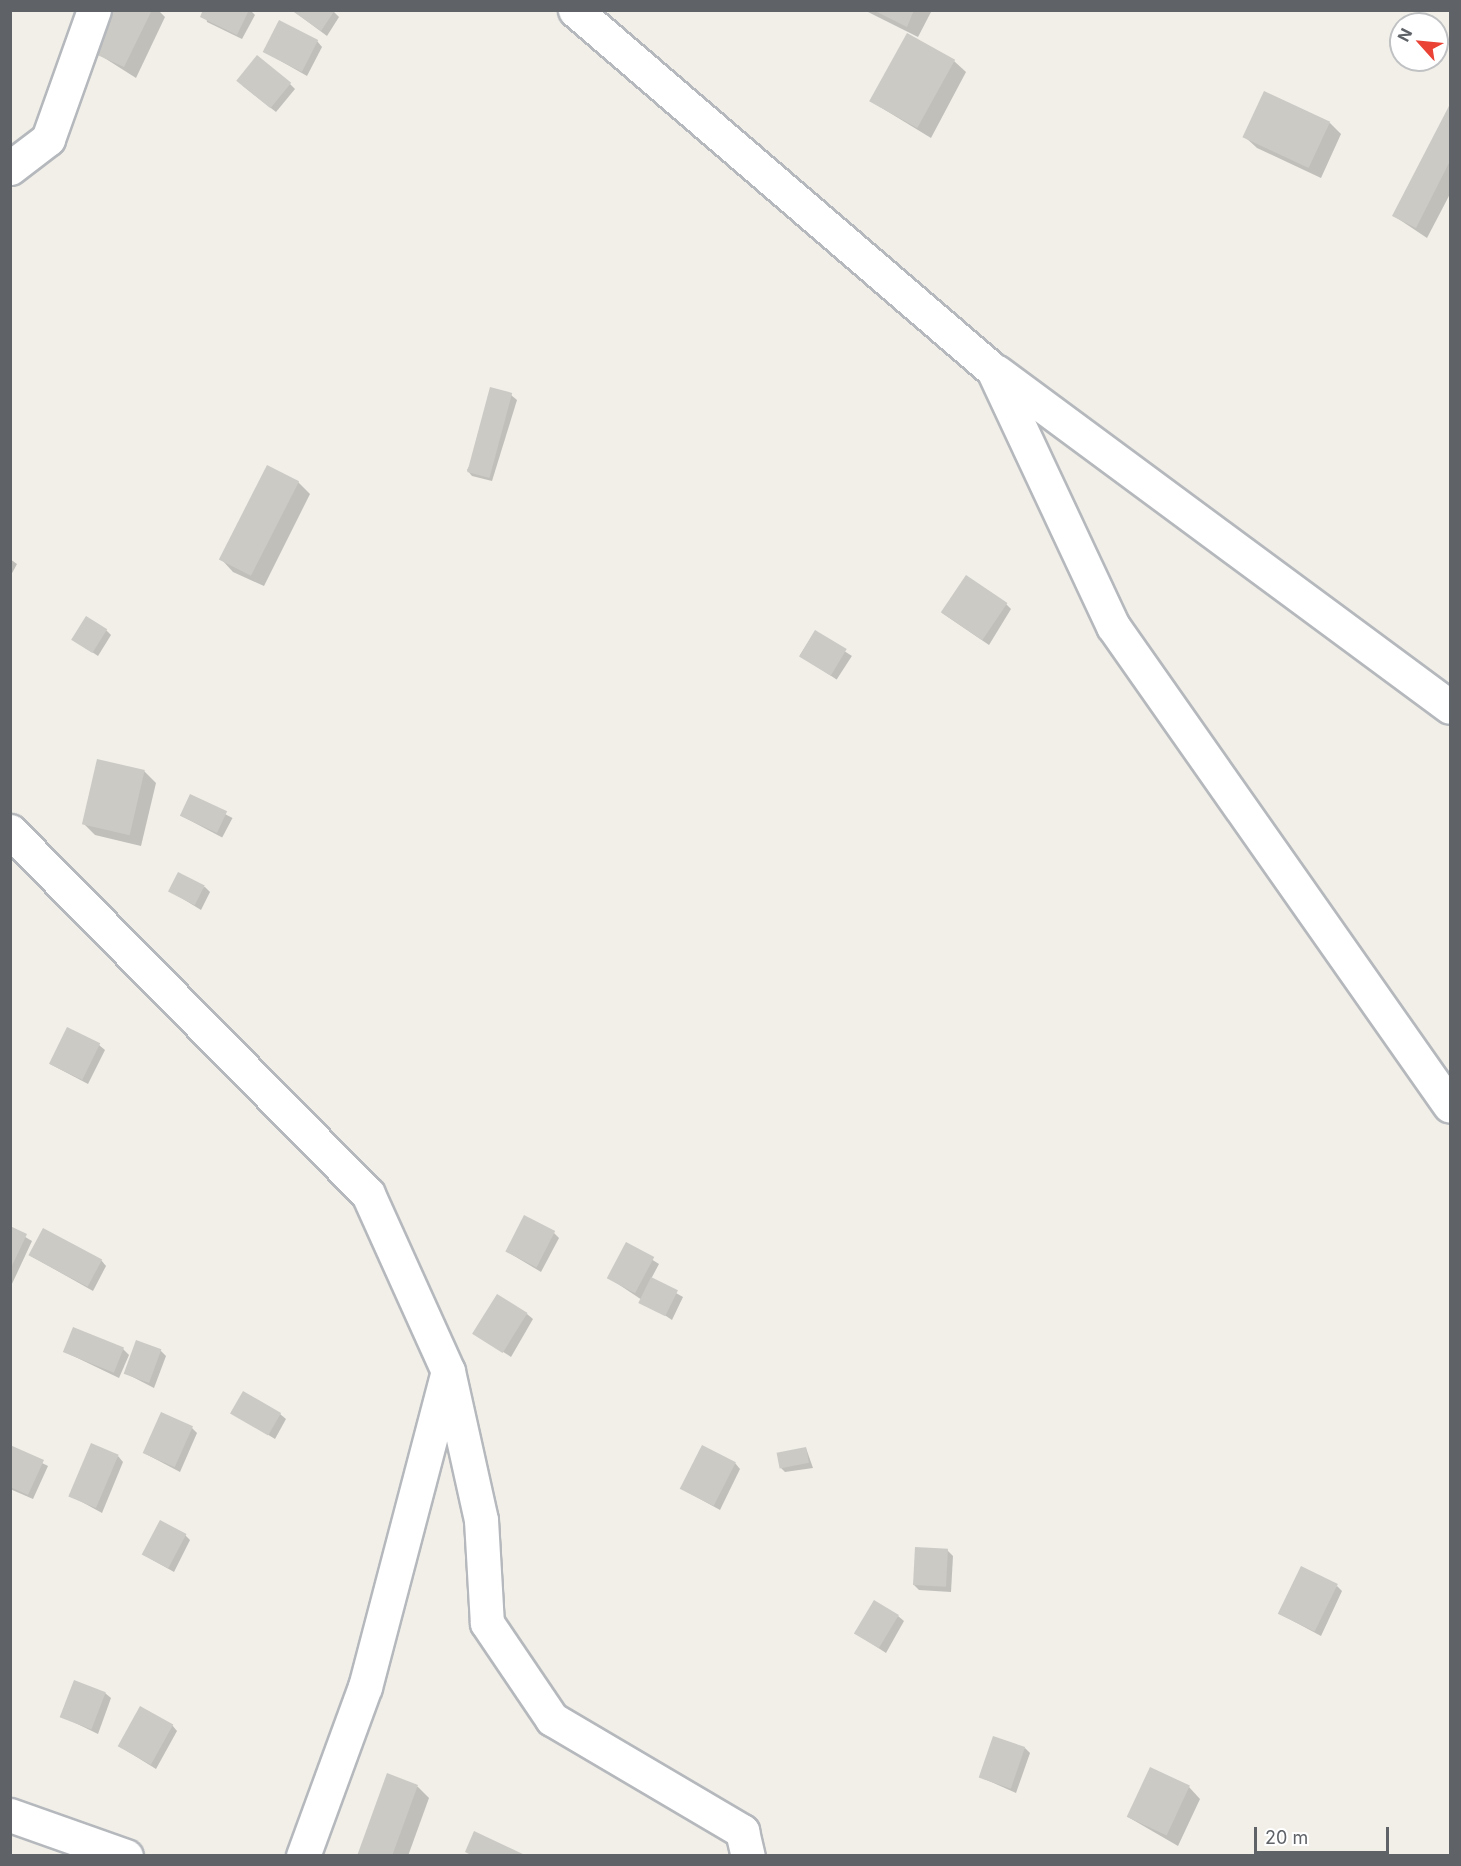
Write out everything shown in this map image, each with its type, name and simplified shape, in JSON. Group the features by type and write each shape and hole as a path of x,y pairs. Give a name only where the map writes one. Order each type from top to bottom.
{"street":[{"path":"10,168 48,139 94,10"},
{"path":"575,10 993,370 1450,707"},
{"path":"993,370 1113,626 1450,1106"},
{"path":"10,831 368,1194 447,1371 481,1520 487,1623 552,1719 742,1831 748,1856"},
{"path":"303,1856 365,1687 447,1371"},
{"path":"10,1815 126,1856"}],"building":[{"path":"114,10 152,10 124,67 93,53"},
{"path":"203,10 249,10 237,35 200,17"},
{"path":"291,10 335,10 321,31"},
{"path":"873,10 914,10 907,27"},
{"path":"279,20 318,40 302,72 263,52"},
{"path":"907,33 955,60 917,128 869,101"},
{"path":"257,55 291,83 270,108 236,81"},
{"path":"1264,91 1330,122 1309,168 1242,137"},
{"path":"1450,104 1450,161 1416,228 1392,216"},
{"path":"490,387 512,393 489,478 467,472"},
{"path":"267,465 299,481 251,576 219,559"},
{"path":"966,575 1007,603 982,640 941,612"},
{"path":"86,616 107,629 92,653 71,640"},
{"path":"815,630 847,649 831,676 799,657"},
{"path":"97,759 145,770 130,835 82,824"},
{"path":"190,794 227,811 217,833 180,816"},
{"path":"178,872 205,886 195,905 168,892"},
{"path":"67,1027 100,1043 82,1080 49,1064"},
{"path":"524,1215 555,1231 537,1267 505,1252"},
{"path":"10,1226 27,1234 10,1270"},
{"path":"43,1228 102,1259 88,1287 28,1255"},
{"path":"626,1242 654,1257 635,1293 607,1278"},
{"path":"651,1277 678,1290 665,1316 638,1303"},
{"path":"497,1294 528,1313 503,1353 472,1334"},
{"path":"73,1327 124,1348 114,1373 63,1352"},
{"path":"136,1340 161,1349 149,1383 124,1374"},
{"path":"243,1391 281,1413 268,1436 230,1414"},
{"path":"161,1412 193,1426 175,1467 143,1453"},
{"path":"91,1443 119,1455 96,1508 68,1496"},
{"path":"10,1445 44,1460 28,1495 10,1487"},
{"path":"702,1445 736,1462 714,1506 680,1489"},
{"path":"806,1447 809,1463 780,1468 777,1453"},
{"path":"160,1520 186,1534 168,1569 142,1554"},
{"path":"915,1547 948,1549 946,1587 913,1585"},
{"path":"1301,1566 1338,1584 1315,1632 1278,1614"},
{"path":"874,1600 899,1615 879,1648 854,1633"},
{"path":"74,1680 106,1692 91,1730 60,1717"},
{"path":"140,1706 173,1724 151,1765 118,1746"},
{"path":"993,1736 1025,1747 1011,1789 979,1778"},
{"path":"1150,1767 1190,1786 1167,1835 1127,1817"},
{"path":"387,1773 418,1785 392,1856 357,1856"},
{"path":"474,1831 527,1856 473,1856 465,1852"}]}
